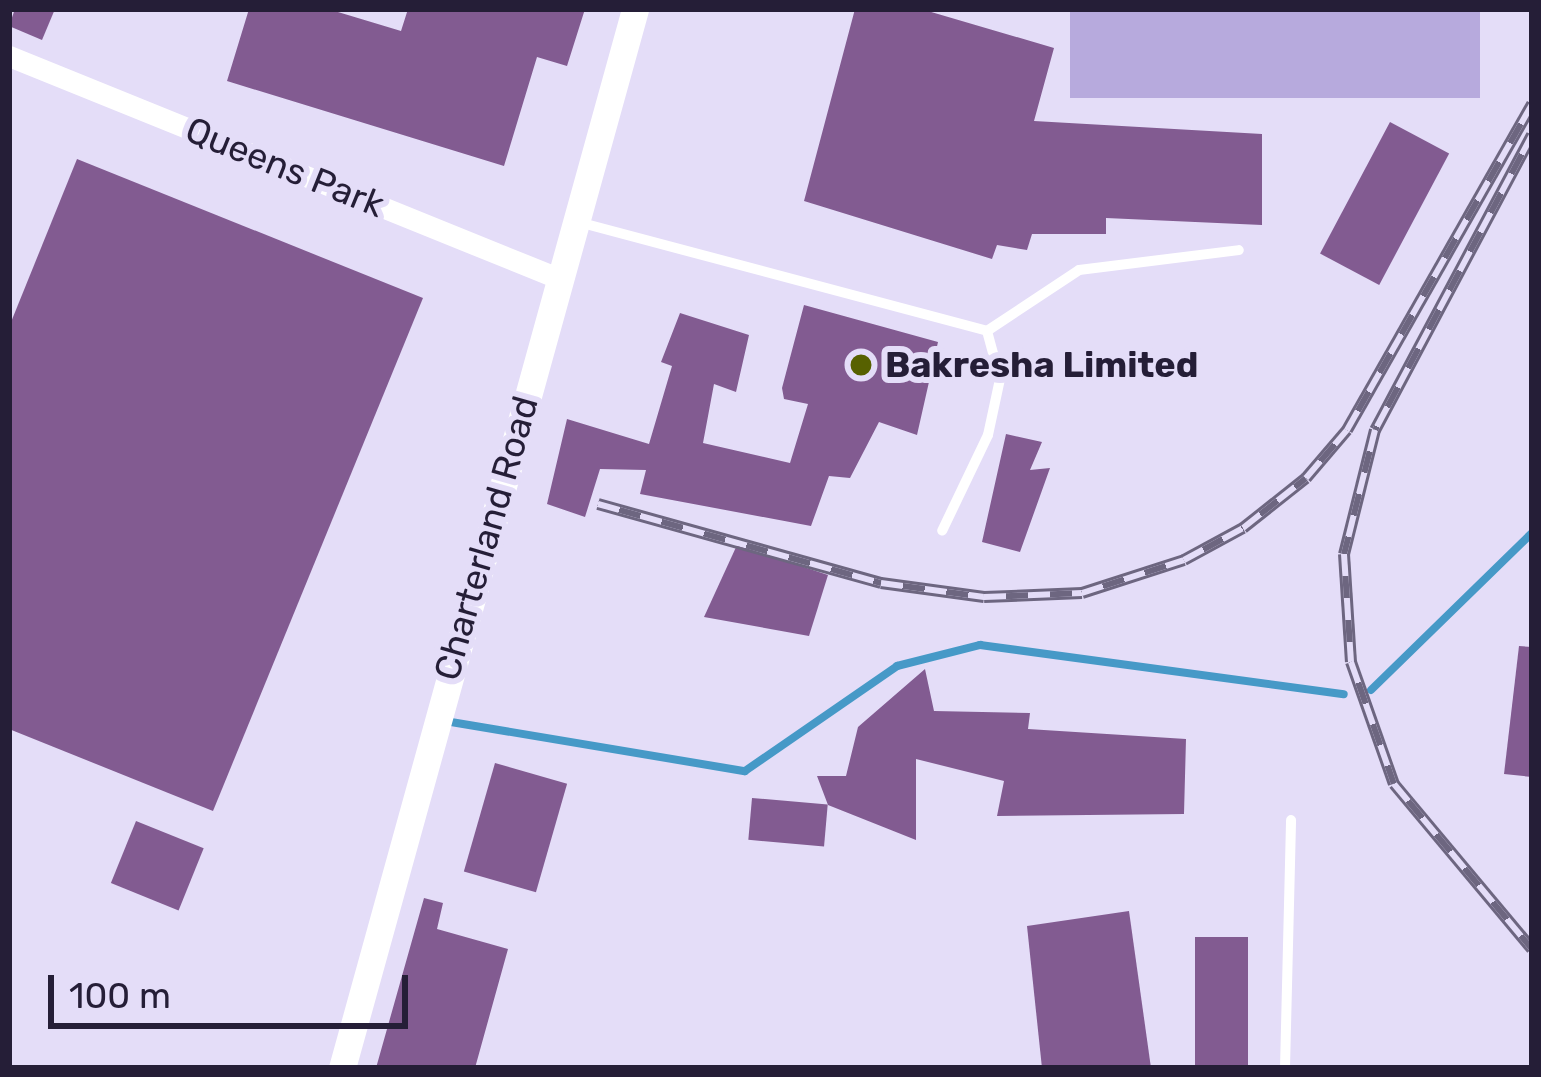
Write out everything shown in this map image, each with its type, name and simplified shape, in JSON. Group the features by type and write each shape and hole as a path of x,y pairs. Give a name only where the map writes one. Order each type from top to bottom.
{"street":[{"name":"Charterland Road","path":"342,1068 560,279 582,223 635,9"},
{"name":"Queens Park","path":"9,56 560,279"}],"lane":[{"path":"582,223 987,331 1079,270 1239,250"},
{"path":"942,530 988,435 1000,379 987,331"},
{"path":"1285,1068 1291,820"}],"shaded area":[{"path":"1070,9 1480,9 1480,98 1070,98"}],"building":[{"path":"15,9 55,9 42,40 9,26"},
{"path":"249,9 328,9 401,31 408,9 585,9 567,66 537,57 504,166 227,81"},
{"path":"855,9 921,9 1054,48 1034,121 1262,134 1262,225 1106,218 1106,234 1032,234 1027,250 997,245 992,259 804,201"},
{"path":"1390,122 1449,153 1379,285 1320,254"},
{"path":"77,159 423,298 213,811 9,729 9,327"},
{"path":"804,305 938,342 917,435 879,422 850,478 829,476 811,526 640,494 646,470 600,469 585,517 547,504 567,419 649,444 672,366 661,362 680,313 749,335 736,392 714,384 703,443 790,463 808,404 784,399 782,388"},
{"path":"1006,434 1042,442 1030,470 1050,468 1020,552 982,542"},
{"path":"737,545 828,575 809,636 704,617"},
{"path":"1519,646 1532,647 1532,777 1504,774"},
{"path":"925,669 934,711 1030,713 1028,729 1186,739 1184,814 997,816 1004,781 916,759 916,840 828,805 817,776 846,776 858,727"},
{"path":"495,763 567,784 536,892 464,872"},
{"path":"752,798 828,805 824,846 748,840"},
{"path":"136,821 204,848 179,910 111,883"},
{"path":"424,898 443,903 437,929 508,949 475,1068 376,1068"},
{"path":"1129,911 1151,1068 1042,1068 1027,926"},
{"path":"1195,937 1248,937 1248,1068 1195,1068"}],"waterway":[{"path":"1371,690 1532,533"},
{"path":"451,722 745,771 897,666 980,645 1344,694"}],"railway":[{"path":"598,504 881,583 984,597 1082,593 1184,560 1243,528 1306,478 1347,430 1532,104"},
{"path":"1532,135 1375,430 1344,554 1351,662 1394,784 1532,949"}],"place":[{"name":"Bakresha Limited","path":"861,365"}]}
